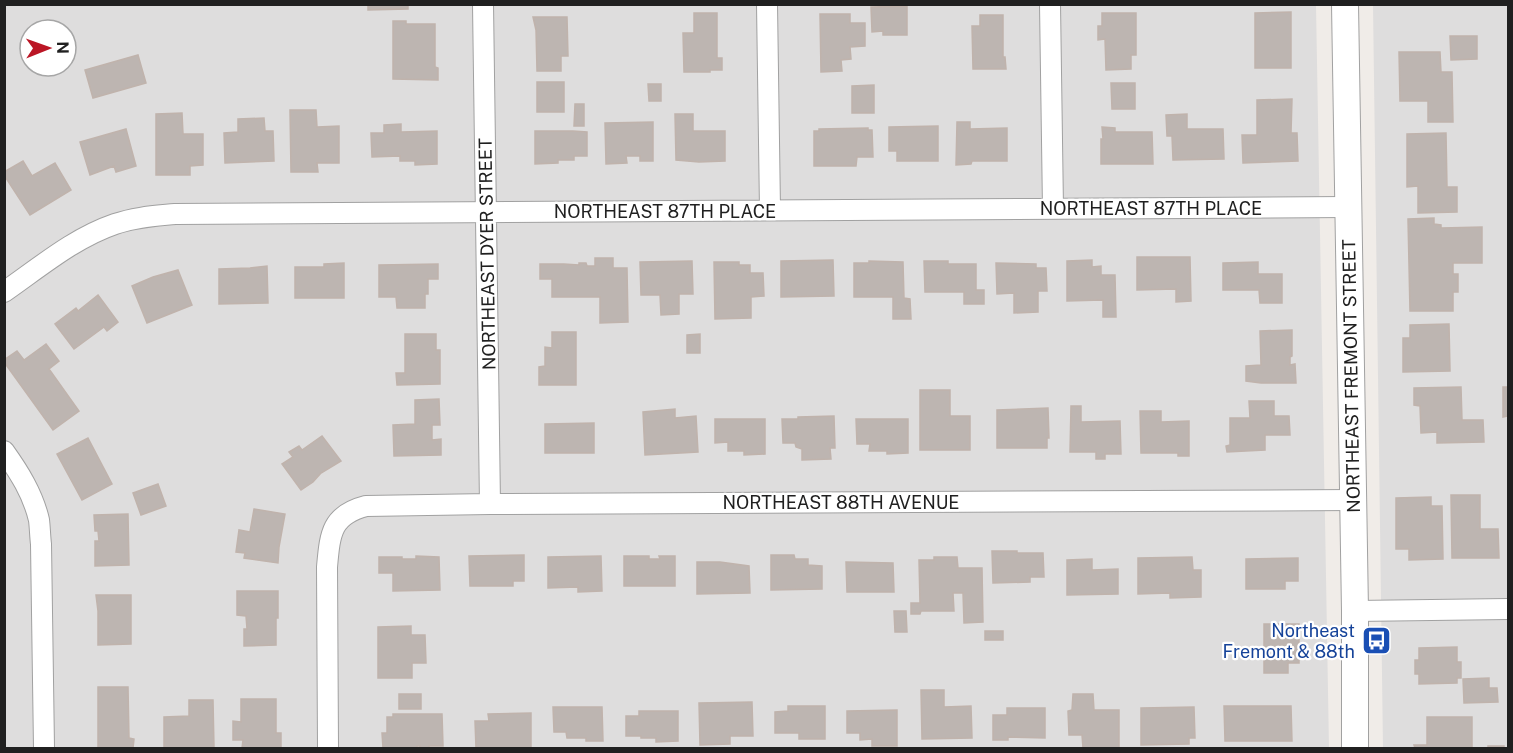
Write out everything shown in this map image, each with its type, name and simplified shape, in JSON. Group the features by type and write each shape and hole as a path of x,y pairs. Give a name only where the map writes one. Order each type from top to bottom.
{"street":[{"name":"NORTHEAST DYER STREET","path":"483,4 490,504"},
{"path":"767,4 770,210"},
{"path":"1050,4 1053,209"},
{"name":"NORTHEAST FREMONT STREET","path":"1345,4 1355,611 1355,748"},
{"name":"NORTHEAST 87TH PLACE","path":"4,292 95,231 145,216 175,214 1347,207"},
{"path":"4,451 26,484 39,521 44,748"},
{"name":"NORTHEAST 88TH AVENUE","path":"328,748 327,567 329,542 341,517 366,506 1353,500"},
{"path":"1355,611 1509,609"}],"shaded area":[{"path":"4,5 1316,5 1329,748 5,748"},
{"path":"1373,5 1508,5 1508,748 1383,748"}],"building":[{"path":"368,4 408,4 408,9 368,10"},
{"path":"907,6 907,35 883,35 883,31 872,32 871,7"},
{"path":"1291,12 1291,68 1255,68 1255,13"},
{"path":"694,13 717,13 717,58 722,58 722,70 684,72 683,33 694,33"},
{"path":"1102,13 1136,13 1136,55 1131,55 1131,69 1106,70 1105,39 1098,40 1098,26 1102,26"},
{"path":"820,14 850,14 850,23 865,23 865,46 850,47 851,59 841,60 842,71 821,72"},
{"path":"980,15 1003,15 1003,57 1005,57 1006,69 973,69 972,26 980,26"},
{"path":"533,17 567,17 568,56 561,56 561,71 537,71 536,30"},
{"path":"393,21 406,21 406,24 435,24 435,67 438,68 438,80 393,79"},
{"path":"1450,36 1477,36 1477,59 1451,60"},
{"path":"1399,52 1440,52 1441,72 1452,72 1453,122 1428,122 1428,101 1400,101"},
{"path":"138,55 146,83 93,98 85,70"},
{"path":"537,82 564,82 564,112 537,112"},
{"path":"1111,83 1135,83 1135,109 1112,109"},
{"path":"648,84 661,84 661,101 649,101"},
{"path":"874,85 874,113 852,113 852,86"},
{"path":"1292,99 1291,133 1297,133 1298,161 1243,163 1242,135 1257,135 1257,100"},
{"path":"575,104 584,104 584,126 574,126"},
{"path":"290,110 316,110 317,127 339,126 339,163 317,163 318,172 291,172"},
{"path":"182,113 183,134 203,134 203,165 190,166 190,175 156,175 156,114"},
{"path":"675,114 693,114 693,131 725,131 725,161 676,160"},
{"path":"1187,114 1187,129 1223,129 1224,159 1173,160 1172,136 1167,136 1166,115"},
{"path":"264,118 265,131 273,131 274,161 225,163 224,133 238,132 238,119"},
{"path":"653,122 653,161 640,161 640,156 626,156 627,163 606,164 605,123"},
{"path":"957,122 970,122 970,129 1007,128 1007,161 972,161 971,164 956,165"},
{"path":"401,124 401,132 437,131 437,164 415,165 415,161 400,161 400,156 372,157 371,133 384,133 384,125"},
{"path":"938,126 938,161 897,161 897,151 889,151 889,127"},
{"path":"1102,127 1115,128 1115,132 1152,132 1153,164 1101,164"},
{"path":"868,128 872,130 873,157 857,157 856,166 814,166 814,131"},
{"path":"126,129 136,166 116,172 114,166 90,175 80,142"},
{"path":"535,131 587,132 587,156 574,156 574,160 558,160 558,163 535,164"},
{"path":"1446,133 1447,187 1457,187 1457,212 1418,213 1418,186 1407,187 1407,134"},
{"path":"23,161 32,176 55,163 71,190 30,215 4,175 4,172"},
{"path":"1434,218 1434,224 1441,225 1441,228 1482,227 1482,263 1453,263 1453,274 1458,274 1458,292 1453,292 1453,311 1410,311 1408,219"},
{"path":"1137,257 1190,257 1191,301 1176,302 1176,289 1137,290"},
{"path":"595,258 613,258 613,268 627,268 628,322 600,323 600,297 552,297 552,279 540,279 540,264 579,265 579,263 586,263 587,266 595,266"},
{"path":"833,260 834,296 781,297 781,261"},
{"path":"1092,260 1092,267 1101,266 1101,275 1115,275 1116,317 1103,317 1103,300 1067,301 1067,261"},
{"path":"692,261 693,294 679,294 679,314 661,315 660,295 641,295 640,262"},
{"path":"869,261 903,262 904,298 910,299 911,319 893,319 893,297 854,297 854,263 869,263"},
{"path":"924,261 976,264 976,290 984,290 984,304 964,304 964,292 925,292"},
{"path":"714,262 739,262 739,265 750,265 750,273 763,273 764,296 751,297 751,318 715,319"},
{"path":"1258,262 1258,274 1282,274 1282,303 1260,303 1259,290 1223,290 1223,263"},
{"path":"344,263 344,298 295,298 295,267 324,267 324,264"},
{"path":"996,263 1036,264 1036,268 1046,268 1047,291 1038,291 1038,312 1014,313 1014,293 997,294"},
{"path":"438,264 438,279 428,279 425,308 397,308 396,297 379,297 379,265"},
{"path":"267,266 268,303 219,304 219,269"},
{"path":"178,270 192,305 147,323 132,286"},
{"path":"98,295 118,322 107,331 104,327 74,349 55,324 76,308 78,311"},
{"path":"1449,324 1450,371 1403,372 1403,338 1410,338 1410,325"},
{"path":"1292,330 1290,365 1295,364 1296,383 1246,381 1246,366 1261,365 1260,331"},
{"path":"552,332 576,332 576,385 539,385 539,367 545,366 545,347 552,348"},
{"path":"405,334 436,334 436,350 440,350 440,384 397,385 396,373 405,373"},
{"path":"700,334 700,353 687,353 687,335"},
{"path":"46,344 59,361 49,369 79,411 53,430 4,362 17,351 24,360"},
{"path":"1461,387 1462,420 1483,420 1484,442 1437,443 1437,432 1421,433 1420,406 1414,405 1414,388"},
{"path":"1503,387 1508,387 1508,416 1503,417"},
{"path":"920,390 950,390 950,416 970,416 970,450 920,450"},
{"path":"439,399 440,425 432,425 432,440 441,439 441,455 394,456 393,425 415,424 415,400"},
{"path":"1249,401 1274,401 1274,416 1289,416 1290,435 1265,435 1265,450 1227,452 1226,446 1230,445 1230,418 1250,418"},
{"path":"1071,406 1081,406 1081,422 1120,421 1121,454 1105,454 1105,459 1096,459 1096,452 1070,452"},
{"path":"1048,408 1047,448 997,448 997,410"},
{"path":"675,409 675,418 696,416 698,452 645,455 643,412"},
{"path":"1140,411 1161,411 1161,422 1189,421 1189,456 1178,456 1178,453 1141,453"},
{"path":"834,416 835,448 830,448 831,459 802,460 802,449 796,447 795,443 783,443 782,419"},
{"path":"715,419 765,419 765,454 744,455 744,451 728,451 728,442 715,443"},
{"path":"856,419 908,419 908,453 887,454 887,451 869,451 870,444 857,444"},
{"path":"594,423 594,453 545,453 545,424"},
{"path":"322,436 341,461 321,473 301,490 282,464 293,457 289,452 299,446 302,450"},
{"path":"88,438 112,484 82,500 57,454"},
{"path":"158,484 166,506 141,515 133,493"},
{"path":"1451,495 1480,495 1480,529 1498,529 1499,558 1452,558"},
{"path":"1431,497 1431,506 1442,506 1443,559 1409,560 1409,549 1396,549 1396,498"},
{"path":"254,509 285,514 278,563 244,558 245,553 236,552 239,530 250,532"},
{"path":"128,514 129,565 95,566 95,541 99,541 98,531 95,531 94,515"},
{"path":"992,551 1043,553 1044,577 1030,577 1030,582 993,583"},
{"path":"524,555 524,581 513,581 513,586 470,586 469,556"},
{"path":"771,555 794,555 795,559 808,559 808,565 822,566 822,589 771,590"},
{"path":"416,556 439,557 440,590 393,591 393,573 379,573 379,557 416,559"},
{"path":"601,556 602,591 578,592 578,587 548,588 548,557"},
{"path":"624,556 649,556 649,559 660,559 659,556 675,556 675,586 624,586"},
{"path":"934,557 957,557 958,568 982,568 983,622 964,623 963,593 953,593 954,611 921,611 920,614 911,614 911,603 920,603 919,560 934,560"},
{"path":"1192,557 1193,570 1201,570 1201,597 1170,598 1170,593 1138,594 1138,558"},
{"path":"1298,558 1298,581 1285,581 1285,589 1246,589 1246,559"},
{"path":"1092,559 1092,570 1118,569 1118,594 1067,595 1067,560"},
{"path":"697,562 749,566 750,593 697,594"},
{"path":"846,562 893,563 894,592 847,592"},
{"path":"237,591 278,591 276,645 244,646 244,629 247,629 246,616 237,615"},
{"path":"96,595 131,595 131,644 98,645"},
{"path":"894,611 906,611 907,632 895,632"},
{"path":"1264,624 1299,624 1299,663 1288,663 1288,673 1264,673"},
{"path":"411,626 411,635 425,635 426,663 412,663 412,678 378,678 378,627"},
{"path":"985,631 1003,631 1003,640 985,640"},
{"path":"1457,647 1457,662 1461,662 1461,678 1457,678 1457,683 1419,684 1419,674 1415,674 1415,660 1419,660 1419,648"},
{"path":"1489,678 1489,688 1497,688 1498,702 1464,703 1463,679"},
{"path":"98,687 128,687 129,738 134,739 133,748 98,748"},
{"path":"921,690 944,690 944,707 971,706 972,738 922,739"},
{"path":"399,694 421,694 421,709 399,709"},
{"path":"1073,694 1093,694 1094,710 1119,710 1119,748 1083,748 1082,735 1069,735 1068,711 1072,710"},
{"path":"241,699 276,699 276,733 281,733 281,748 242,748 243,740 233,740 233,721 241,722"},
{"path":"189,700 213,700 214,748 164,748 164,717 189,716"},
{"path":"752,702 753,736 730,736 730,744 700,745 699,703"},
{"path":"788,706 825,706 825,739 799,739 799,733 775,733 775,712 788,711"},
{"path":"1224,706 1291,706 1292,741 1225,741"},
{"path":"553,707 602,707 603,741 567,738 566,732 554,732"},
{"path":"1194,707 1195,738 1189,738 1189,744 1141,745 1141,708"},
{"path":"1007,708 1045,708 1045,738 1008,737 1008,740 993,740 993,715 1007,715"},
{"path":"897,710 897,746 872,746 872,739 860,740 860,733 847,733 847,711"},
{"path":"639,711 678,711 678,741 656,742 656,738 626,736 626,716 639,716"},
{"path":"531,713 531,748 476,748 475,721 489,721 488,714"},
{"path":"393,714 442,714 443,746 383,748 382,733 387,733 387,717 393,717"},
{"path":"1427,717 1472,717 1472,748 1415,748 1414,745 1427,745"},
{"path":"1488,746 1504,746 1504,748 1488,748"}],"place":[{"name":"Northeast Fremont & 88th","path":"1376,640"}]}
